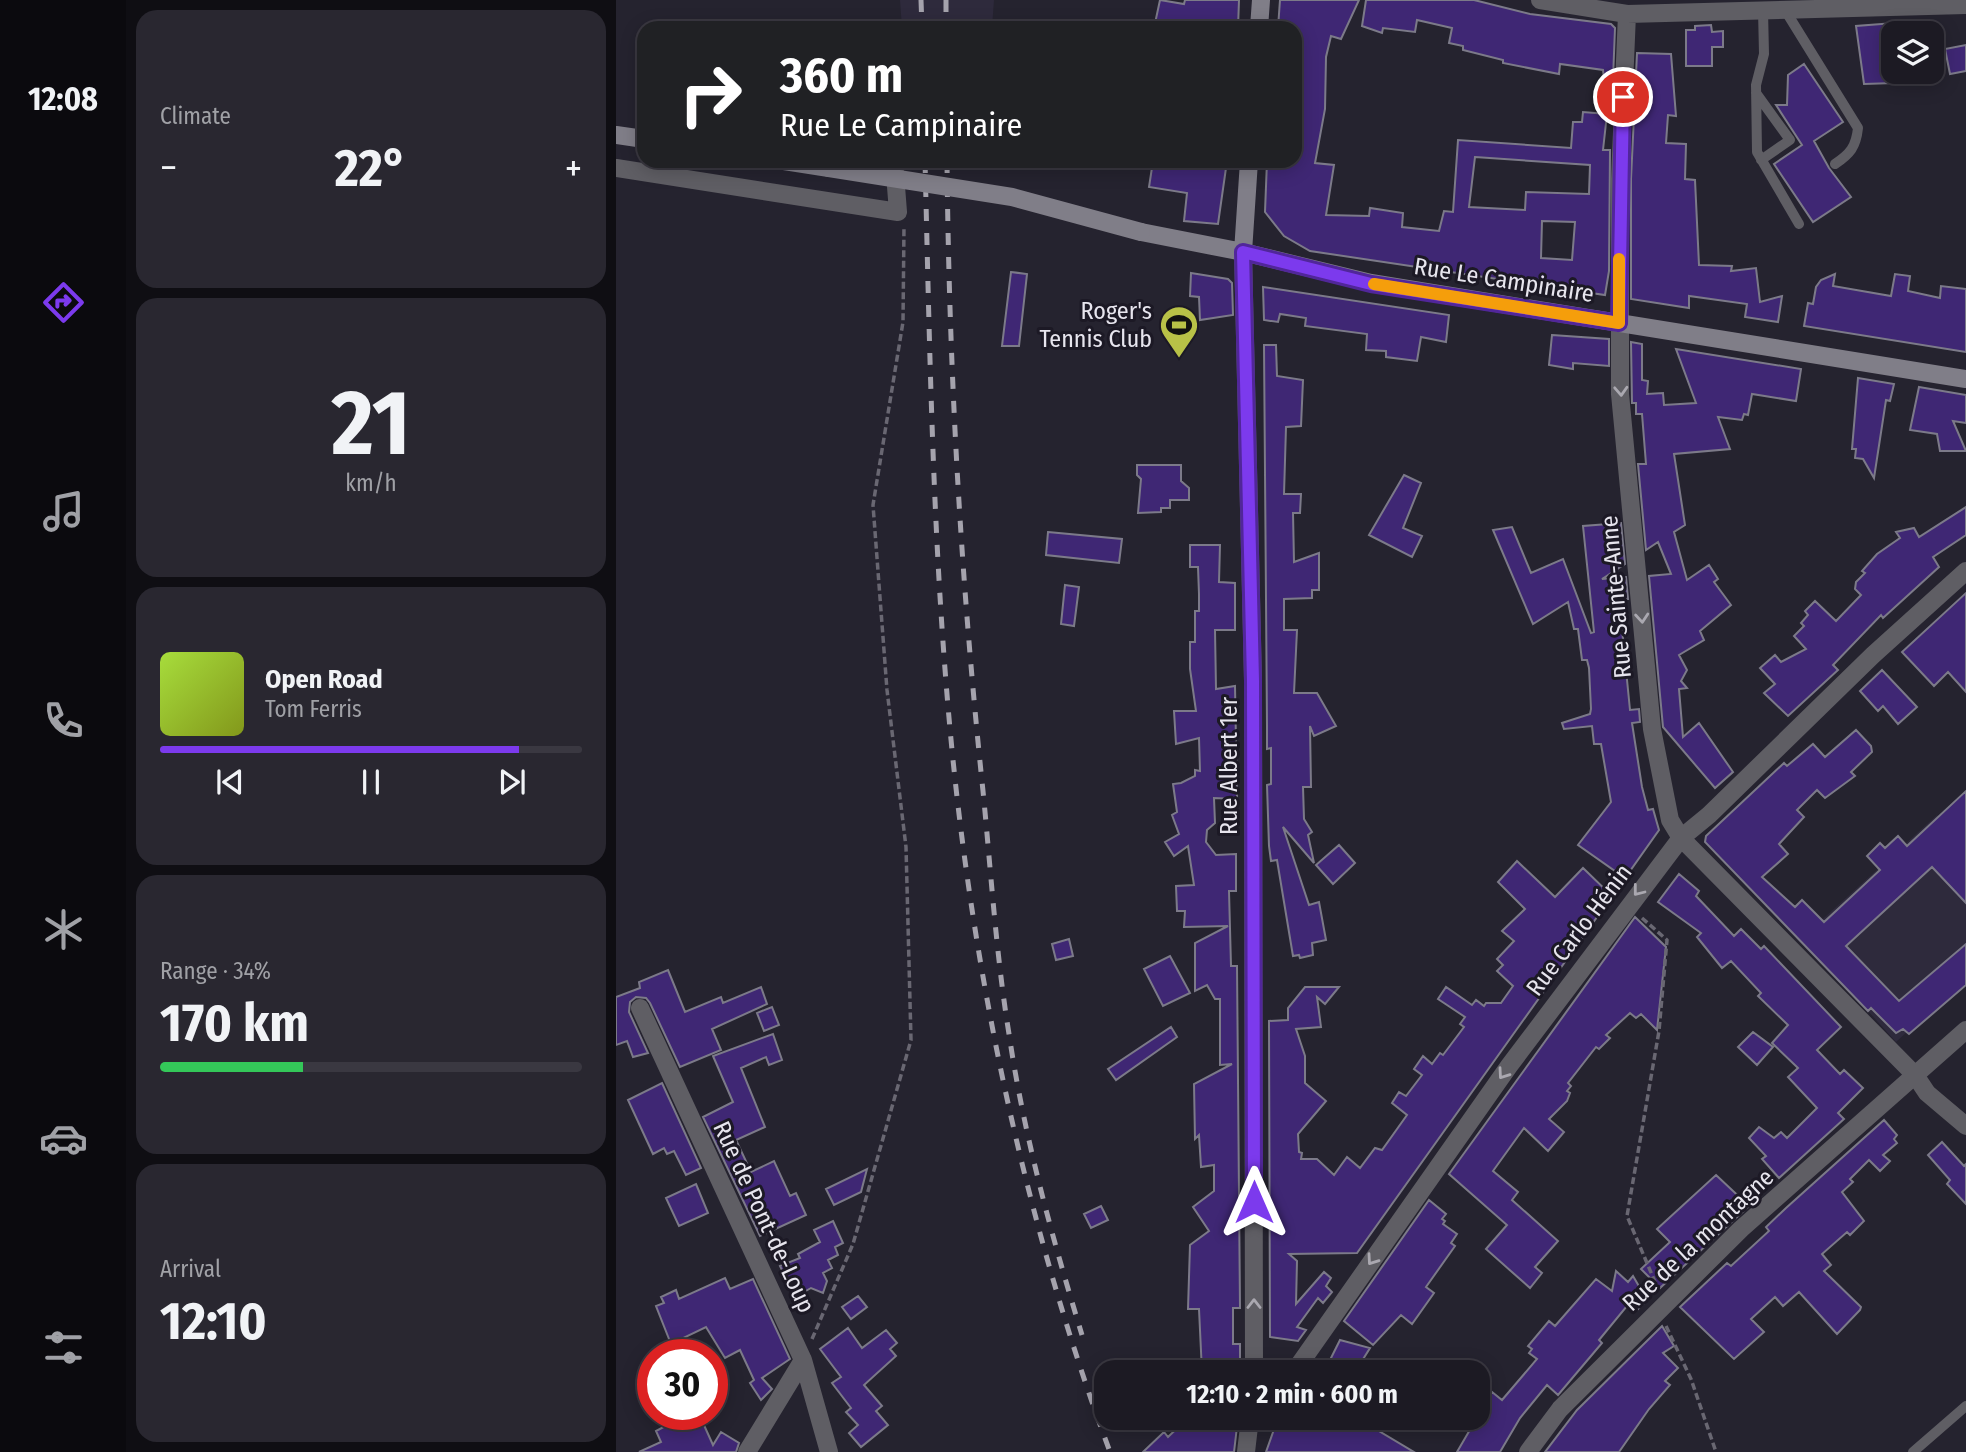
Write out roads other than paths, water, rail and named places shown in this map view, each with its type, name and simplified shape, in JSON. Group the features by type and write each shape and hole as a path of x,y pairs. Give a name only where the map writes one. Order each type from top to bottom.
{"main road":[{"path":"1260,21 1261,0"},
{"path":"616,135 637,138"},
{"name":"Rue Le Campinaire","path":"829,168 1012,197 1142,232 1243,252 1371,284 1619,323 1670,334 1966,379"},
{"name":"Rue Albert 1er","path":"1243,252 1248,168"}],"street":[{"path":"1540,0 1591,5 1627,14 1966,5"},
{"name":"Rue Sainte-Anne","path":"1627,14 1620,179 1620,394 1652,729 1670,820 1681,838 1915,1075 1927,1093 1966,1126"},
{"path":"616,168 898,212 895,168"},
{"name":"Rue Albert 1er","path":"1243,252 1253,694 1254,1360"},
{"name":"Rue Carlo Hénin","path":"1302,1360 1509,1066 1627,905 1681,838 1709,815 1873,655 1966,571"},
{"name":"Rue de Pont-de-Loup","path":"640,1009 803,1360 829,1452"},
{"name":"Rue de la montagne","path":"1528,1452 1560,1409 1741,1229 1966,1030"},
{"path":"747,1452 803,1360"},
{"path":"1246,1452 1249,1430"}],"lane":[{"path":"1763,10 1764,54 1756,93 1757,152 1799,225"},
{"path":"1785,10 1858,128 1856,144 1849,154 1835,164"},
{"path":"1756,93 1790,140 1761,160"},
{"path":"1913,1452 1966,1406"}],"railway":[{"path":"921,0 922,21"},
{"path":"946,0 946,21"},
{"path":"925,168 941,611 963,848 992,1024 1031,1198 1054,1284 1110,1452"},
{"path":"947,168 953,398 962,555 1004,1004 1031,1148 1082,1335"}],"place":[{"name":"Roger's Tennis Club","path":"1179,359"}]}
